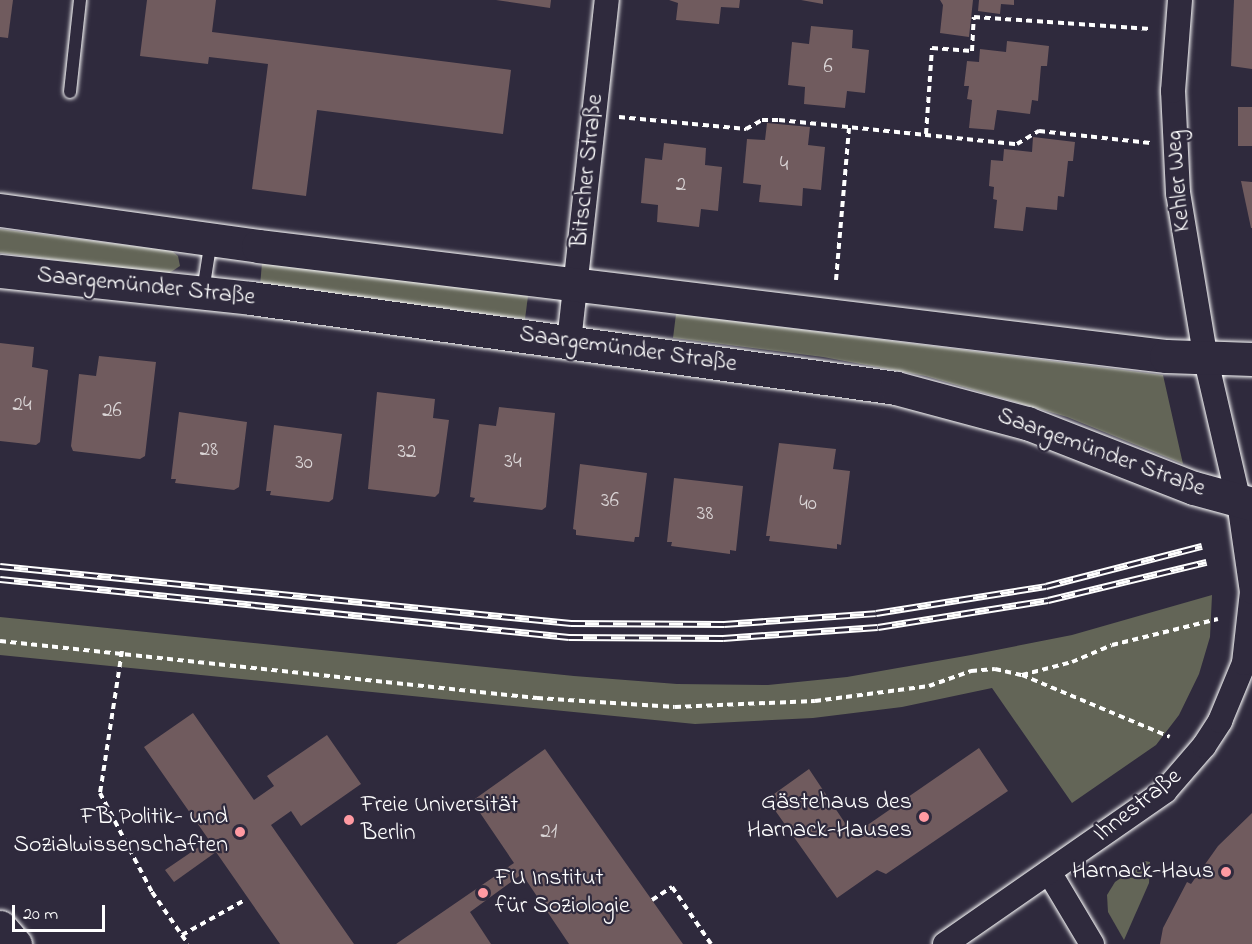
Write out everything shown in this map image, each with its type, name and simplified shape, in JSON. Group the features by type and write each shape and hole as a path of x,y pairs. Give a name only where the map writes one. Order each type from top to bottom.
{"main road":[{"path":"0,210 576,284 1206,360 1252,359"},
{"name":"Saargemünder Straße","path":"0,271 203,292 841,380 941,399 1027,423 1178,482 1246,503"},
{"path":"0,927 15,944"}],"street":[{"name":"Bitscher Straße","path":"569,342 607,0"},
{"name":"Kehler Weg","path":"1180,0 1173,91 1178,193 1206,360"},
{"name":"Ihnestraße","path":"945,944 1165,791 1220,721 1244,663 1251,608 1246,503 1206,360"},
{"path":"1049,872 1092,944"}],"lane":[{"path":"70,92 80,0"},
{"path":"203,292 212,237"}],"path":[{"path":"926,134 932,48 972,51 974,17 1156,29"},
{"path":"616,117 746,129 762,120 779,120 1017,144 1039,131 1150,143"},
{"path":"836,280 849,126"},
{"path":"1022,675 1072,662 1112,645 1218,619"},
{"path":"0,641 122,651 525,696 675,707 826,700 929,686 971,671 995,669 1022,675 1170,737"},
{"path":"122,651 100,793 152,892 188,944"},
{"path":"652,900 672,887 711,944"},
{"path":"182,935 245,900"}],"green space":[{"path":"0,229 172,251 178,256 180,266 168,274 0,253"},
{"path":"262,263 528,296 525,319 260,286"},
{"path":"676,314 1163,375 1183,464 1067,417 925,376 823,357 673,338"},
{"path":"1212,595 1210,637 1199,674 1179,715 1156,745 1072,803 992,688 902,707 813,718 695,724 0,655 0,617 574,676 677,684 768,685 847,677 1072,635"},
{"path":"1145,861 1150,862 1149,883 1124,940 1108,912 1107,895 1115,882"}],"building":[{"path":"0,0 13,0 8,38 0,37"},
{"path":"147,0 216,0 212,32 511,70 503,134 317,110 306,196 252,189 268,64 209,57 208,64 140,56"},
{"path":"496,0 551,0 550,8"},
{"path":"669,0 740,0 739,8 721,7 719,24 676,20 678,3"},
{"path":"801,0 823,0 823,4"},
{"path":"940,0 973,0 969,37 940,33 943,5"},
{"path":"979,0 1014,0 1014,5 1001,4 1000,14 978,11"},
{"path":"1234,0 1252,0 1252,69 1231,66"},
{"path":"811,26 853,30 852,48 869,50 865,93 847,91 845,108 804,104 805,87 788,85 792,42 809,44"},
{"path":"1007,41 1049,46 1047,66 1041,66 1038,101 1032,100 1030,114 997,110 994,130 969,128 972,100 967,99 969,86 964,86 967,61 979,62 980,49 1006,52"},
{"path":"1238,107 1252,107 1252,146 1238,146"},
{"path":"767,123 810,127 808,145 825,147 821,190 803,188 802,206 759,202 761,185 743,183 747,139 765,140"},
{"path":"1033,137 1075,142 1073,161 1068,161 1064,197 1058,196 1057,210 1026,207 1023,231 994,228 997,200 993,199 994,187 989,186 991,160 1003,161 1004,149 1032,152"},
{"path":"664,143 706,148 705,165 722,167 718,211 701,209 699,227 657,222 658,205 641,203 645,158 662,160"},
{"path":"1241,181 1252,182 1252,228 1251,228"},
{"path":"0,343 34,347 32,367 48,370 40,442 36,445 0,441"},
{"path":"99,356 156,362 145,456 140,459 73,451 71,446 79,374 96,376"},
{"path":"377,392 435,399 433,418 449,420 439,493 435,497 368,489"},
{"path":"499,407 555,413 546,507 542,510 473,502 475,498 470,497 479,424 496,426"},
{"path":"179,412 247,422 239,487 234,490 175,483 176,479 171,479"},
{"path":"274,425 342,434 333,499 329,502 270,495 271,491 266,491"},
{"path":"779,443 836,449 833,469 850,471 841,545 837,544 837,549 769,541 770,536 766,536"},
{"path":"580,464 647,473 639,537 635,537 634,542 576,535 576,530 573,529"},
{"path":"674,478 743,486 736,551 730,550 730,554 671,546 672,542 667,542"},
{"name":"FB Politik- und Sozialwissenschaften","path":"193,713 254,800 274,786 267,776 327,735 361,784 301,826 291,811 271,825 354,944 280,944 216,852 174,882 165,870 209,840 144,747"},
{"name":"Gästehaus des Harnack-Hauses","path":"979,748 1008,791 886,874 877,870 837,898 767,799 809,769 853,835"},
{"path":"545,749 683,944 569,944 522,874 470,912 491,944 396,944 514,863 472,801"},
{"name":"Harnack-Haus","path":"1252,813 1252,944 1160,944 1163,928 1187,882 1191,884 1218,846"}],"railway":[{"path":"0,566 571,623 724,624 876,613 1046,586 1202,546"},
{"path":"0,579 569,637 723,638 878,627 1048,600 1206,562"}],"place":[{"name":"Gästehaus des Harnack-Hauses","path":"924,817"},
{"name":"Freie Universität Berlin","path":"349,820"},
{"name":"FB Politik- und Sozialwissenschaften","path":"240,832"},
{"name":"Harnack-Haus","path":"1226,872"},
{"name":"FU Institut für Soziologie","path":"483,893"}]}
